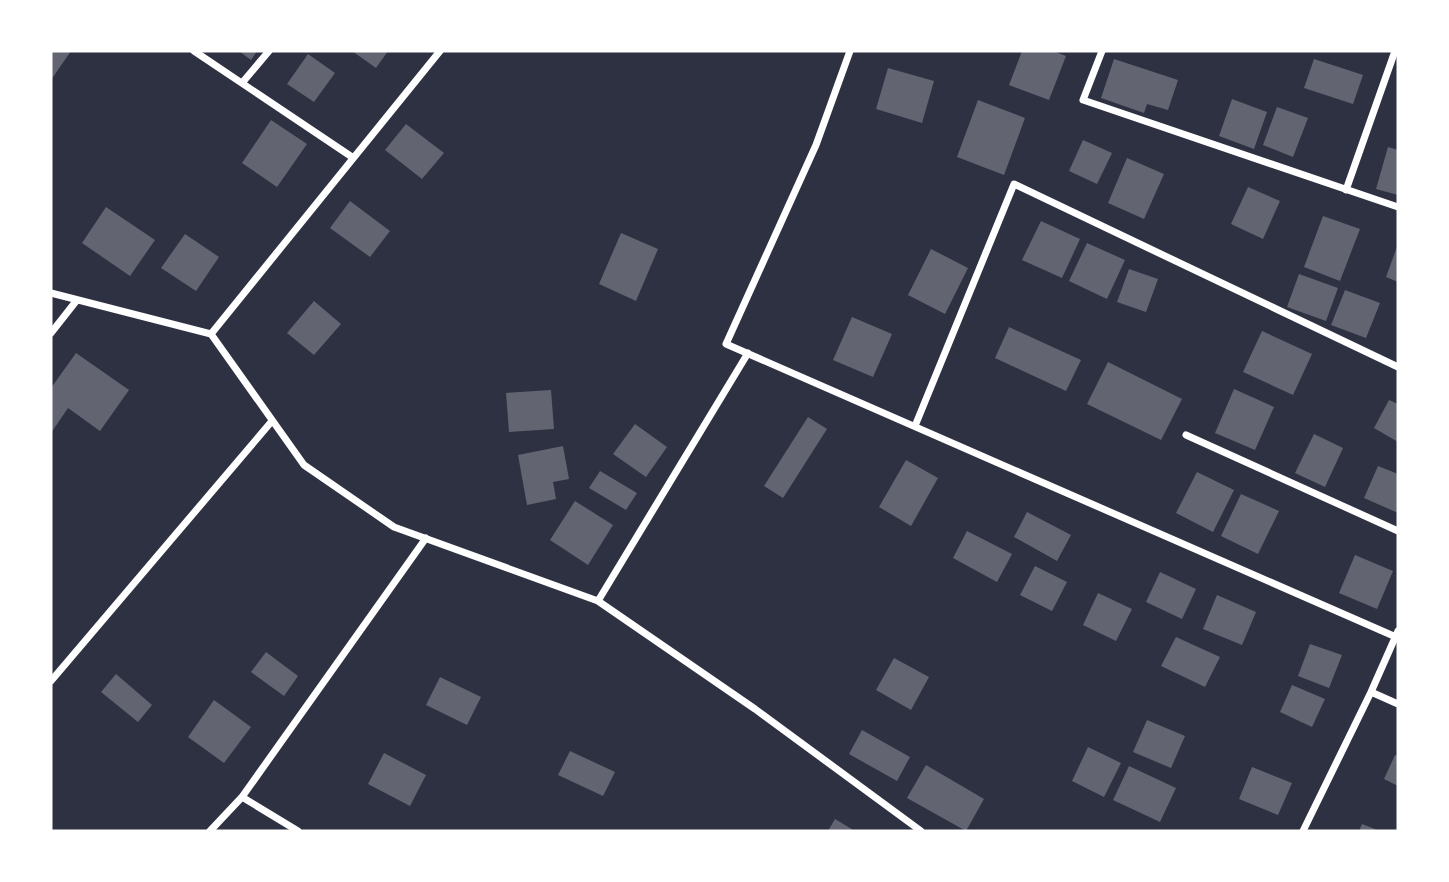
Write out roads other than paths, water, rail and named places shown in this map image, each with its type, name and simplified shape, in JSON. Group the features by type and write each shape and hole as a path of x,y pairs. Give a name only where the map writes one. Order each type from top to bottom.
{"street":[{"path":"194,51 352,157"},
{"path":"242,83 269,51"},
{"path":"211,334 440,51"},
{"path":"850,51 816,145 726,344 1397,634 1303,831"},
{"path":"1102,51 1083,100 1398,207"},
{"path":"1346,190 1395,51"},
{"path":"915,426 1014,184 1398,367"},
{"path":"51,293 211,334 304,466 394,527 598,601 755,709 922,831"},
{"path":"51,333 77,300"},
{"path":"598,601 748,353"},
{"path":"51,681 272,421"},
{"path":"1186,435 1398,531"},
{"path":"211,831 242,797 426,538"},
{"path":"1371,692 1398,704"},
{"path":"242,797 298,831"}]}
